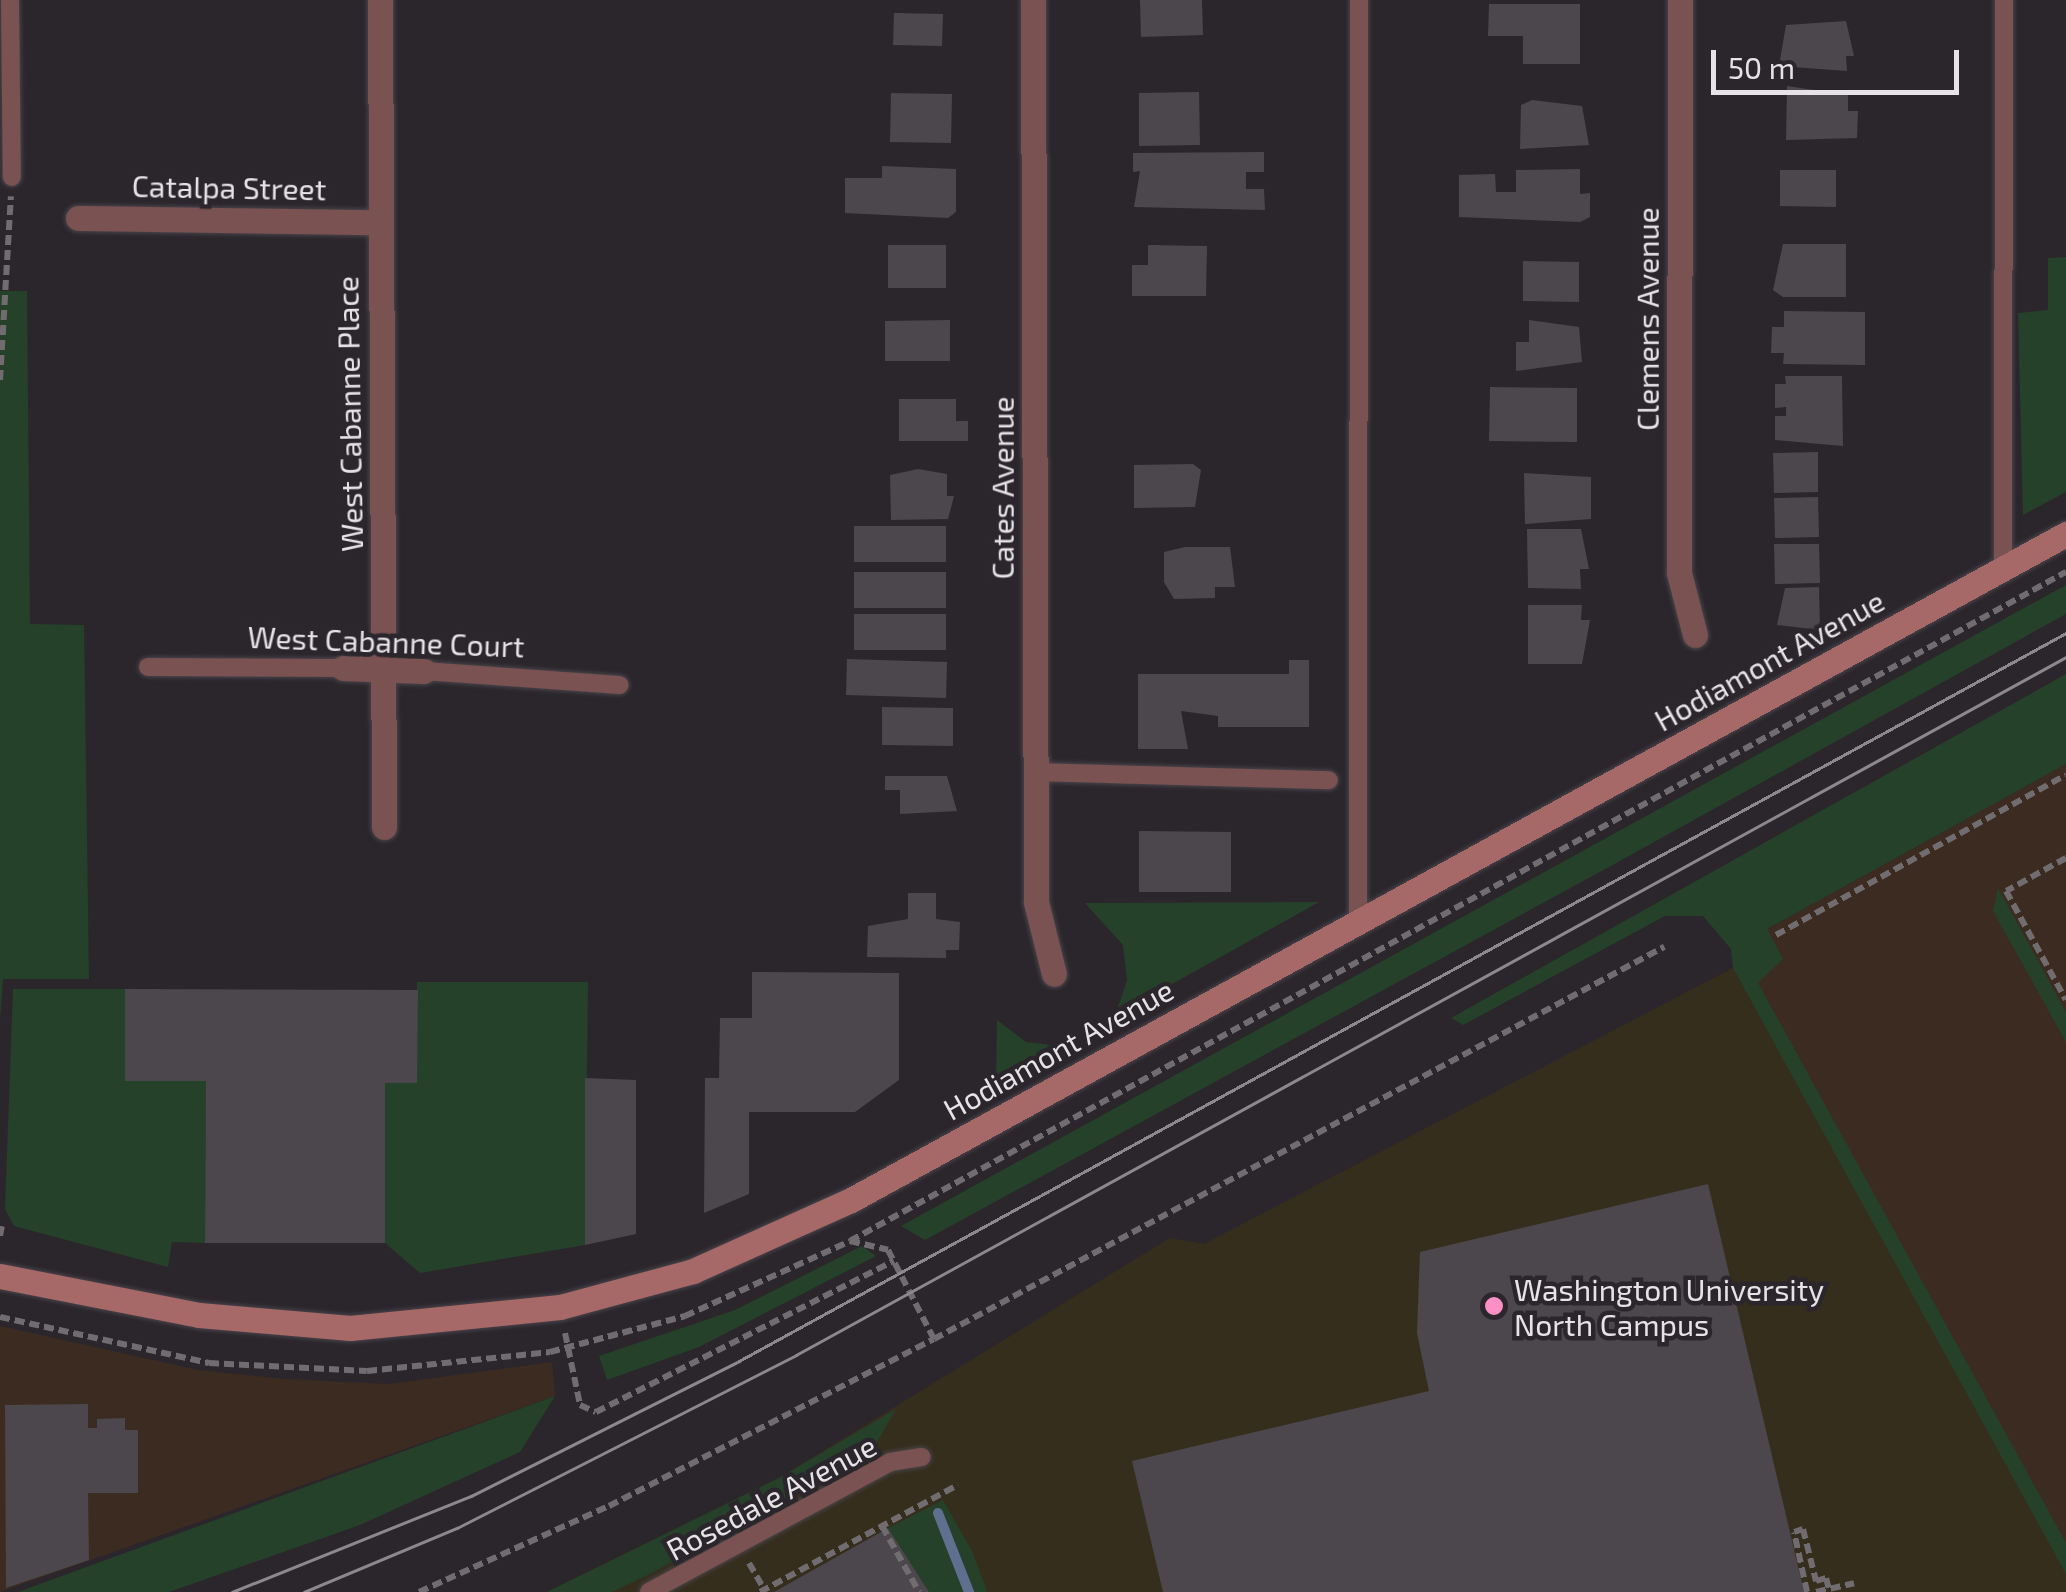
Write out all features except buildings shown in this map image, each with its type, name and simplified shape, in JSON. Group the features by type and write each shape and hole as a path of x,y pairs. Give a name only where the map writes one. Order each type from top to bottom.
{"street":[{"name":"West Cabanne Place","path":"380,0 384,827"},
{"name":"Cates Avenue","path":"1034,0 1036,902 1054,974"},
{"name":"Clemens Avenue","path":"1680,0 1679,572 1695,635"},
{"name":"Catalpa Street","path":"78,218 380,222"},
{"name":"Hodiamont Avenue","path":"0,1276 199,1315 332,1327 418,1326 560,1307 693,1271 860,1196 2066,534"},
{"name":"West Cabanne Court","path":"343,668 424,671"}],"lane":[{"path":"10,0 12,177"},
{"path":"1358,922 1359,0"},
{"path":"2003,568 2004,0"},
{"name":"West Cabanne Court","path":"148,667 343,668"},
{"name":"West Cabanne Court","path":"424,671 620,685"},
{"path":"1035,772 1329,780"},
{"name":"Rosedale Avenue","path":"649,1592 890,1462 922,1457"}],"path":[{"path":"0,380 12,177"},
{"path":"1776,935 2066,775"},
{"path":"2066,858 2006,891 2066,1000"},
{"path":"418,1592 609,1506 934,1339 1664,948"},
{"path":"860,1196 850,1242 888,1250 934,1339"},
{"path":"0,1236 2,1226"},
{"path":"560,1307 586,1414 894,1261"},
{"path":"760,1592 958,1485"},
{"path":"882,1526 918,1592"},
{"path":"1808,1592 1794,1532 1803,1530 1816,1581 1826,1578 1829,1589"},
{"path":"1816,1592 1854,1583"}],"shaded area":[{"path":"2066,764 2066,1562 1731,949"},
{"name":"Washington University North Campus","path":"1733,968 2066,1568 2066,1592 547,1592 779,1478 1170,1238 1204,1244"},
{"path":"0,1326 198,1370 285,1379 389,1384 552,1362 555,1396 0,1592"}],"green space":[{"path":"2066,257 2066,492 2023,515 2018,313 2048,310 2048,258"},
{"path":"0,291 27,291 30,624 84,625 89,979 3,979 0,1021"},
{"path":"2066,585 2066,614 1609,867 925,1240 901,1226"},
{"path":"2066,674 2066,764 1767,929 1783,959 1758,983 2066,1543 2066,1574 1733,968 1731,949 1703,916 1665,916 1463,1025 1451,1018"},
{"path":"1998,888 2066,1012 2066,1042 1993,911"},
{"path":"1319,902 1115,1016 1127,980 1123,945 1085,903"},
{"path":"417,982 588,982 585,1245 420,1273 385,1243 385,1083 417,1083"},
{"path":"13,989 125,989 125,1081 206,1081 205,1243 172,1242 168,1267 14,1226 5,1209"},
{"path":"997,1020 1026,1042 1060,1046 996,1081"},
{"path":"862,1246 876,1256 699,1347 607,1380 599,1356 735,1310"},
{"path":"555,1396 520,1452 360,1525 169,1592 18,1592"},
{"path":"896,1409 873,1449 650,1574 612,1592 547,1592 779,1478"},
{"path":"943,1500 973,1553 987,1592 929,1592 888,1528"}],"waterway":[{"path":"938,1513 969,1592"}],"tram line":[{"path":"232,1592 471,1496 739,1361 2066,633"},
{"path":"304,1592 457,1528 796,1355 2066,657"}],"place":[{"name":"Washington University North Campus","path":"1494,1306"}]}
